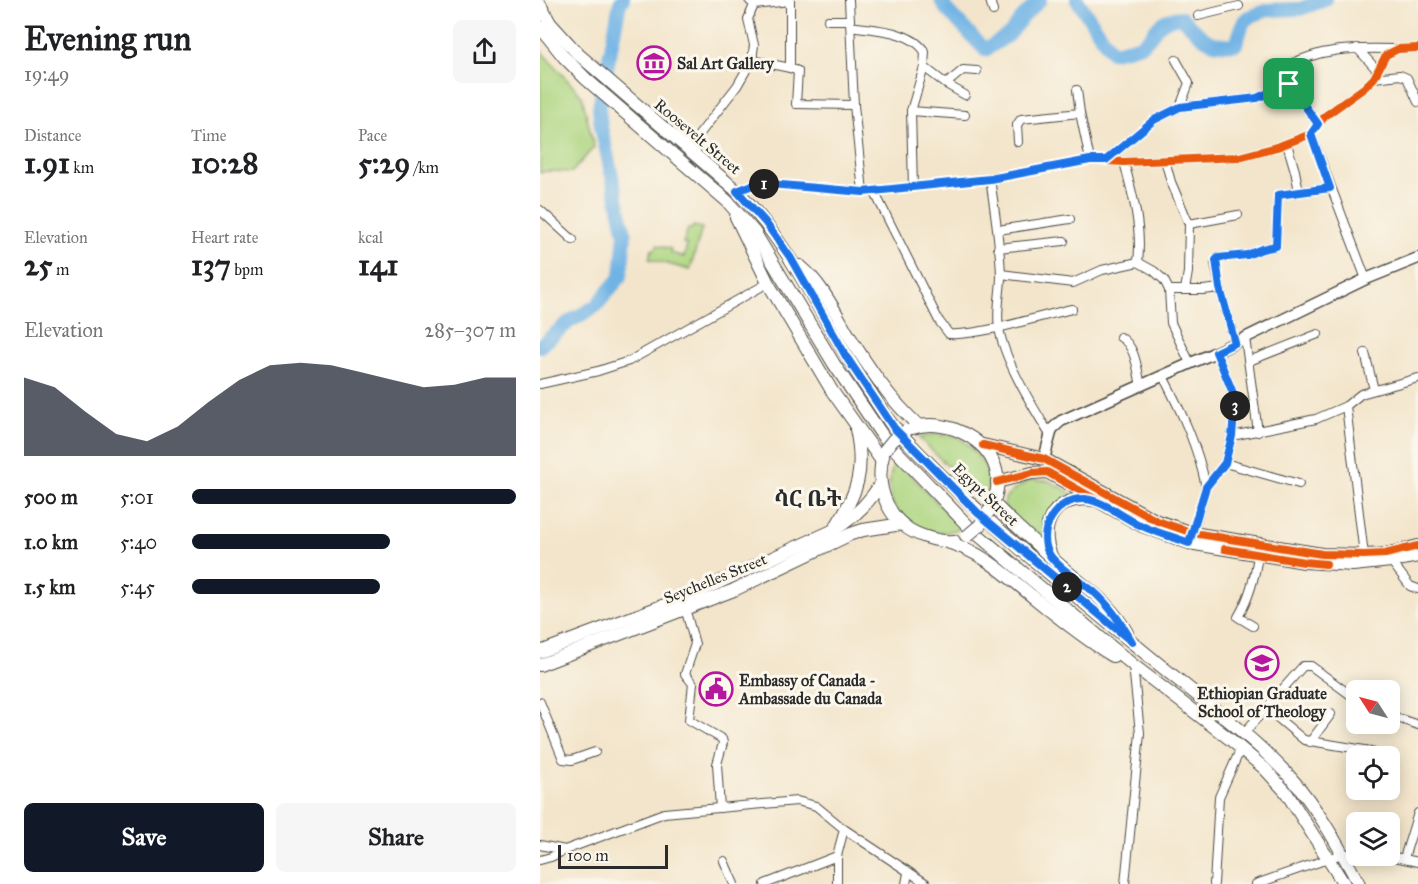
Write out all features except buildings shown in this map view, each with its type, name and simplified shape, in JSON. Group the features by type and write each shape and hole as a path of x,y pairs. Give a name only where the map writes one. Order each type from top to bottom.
{"main road":[{"path":"545,25 546,0"},
{"name":"Roosevelt Street","path":"540,5 545,25 564,57 586,79 734,208 769,255 883,449"},
{"name":"Roosevelt Street","path":"545,25 737,191 765,222 790,257 847,358 900,429"},
{"path":"734,208 738,224 768,283 832,391 855,426 883,449"},
{"path":"790,257 814,279 892,400 919,426"},
{"path":"832,531 850,504 861,471 861,450 855,426"},
{"path":"1131,664 1113,657 1085,638 982,556 962,546 917,534 891,513 880,485 883,449 900,429 945,426 983,445 1044,459 1191,538 1353,565 1418,556"},
{"name":"Egypt Street","path":"900,429 978,513 1244,733 1291,778 1324,824 1359,884"},
{"path":"947,542 960,540 967,536 980,525 991,507 997,482 993,461 983,445"},
{"name":"Egypt Street","path":"883,449 970,528 1131,664 1265,769 1286,792 1344,884"},
{"path":"997,482 1032,473 1047,472 1142,526 1258,555 1315,558 1385,554 1418,546"},
{"name":"Seychelles Street","path":"540,652 691,595 832,531 848,522 865,507 880,485"},
{"path":"1051,556 1046,534 1051,516 1061,505 1074,500 1094,500"},
{"path":"991,507 1101,599 1123,626 1132,642"},
{"name":"Seychelles Street","path":"540,665 786,567 851,534 902,524"}],"street":[{"path":"688,149 737,86 752,60 754,45 748,19 752,3 790,0 790,68"},
{"path":"849,0 854,105 863,192"},
{"path":"990,0 993,11"},
{"path":"1198,16 1239,5"},
{"path":"828,20 850,23 910,39 922,47 925,52 924,67 912,111 913,187"},
{"path":"1357,48 1377,70"},
{"path":"1318,124 1281,76 1284,67 1322,52 1339,49 1418,48"},
{"path":"737,191 758,183 863,192 990,179 1090,160 1124,162 1239,157 1287,144 1311,134 1325,116 1358,93 1374,78 1386,55 1398,49"},
{"path":"752,60 790,68 798,72 796,104 854,105"},
{"path":"1176,60 1189,83 1180,107"},
{"path":"924,67 965,95"},
{"path":"946,84 963,70 977,71"},
{"path":"1374,78 1400,75 1407,78 1418,102"},
{"path":"1106,160 1154,120 1180,107 1250,100 1289,84"},
{"path":"1077,90 1090,160"},
{"path":"912,111 965,116"},
{"path":"1018,142 1017,125 1021,119 1080,113"},
{"path":"1311,134 1366,279"},
{"path":"1287,144 1299,191"},
{"path":"1165,160 1171,182 1189,224 1188,272 1185,290"},
{"path":"1124,162 1137,216 1138,262"},
{"path":"990,179 998,230 1001,274 998,326 1010,360 1029,401 1050,435"},
{"path":"1258,432 1249,361 1220,288 1216,260 1247,255 1276,246 1278,195 1330,188"},
{"path":"874,191 945,331 949,334 998,326 1072,309"},
{"path":"540,210 573,240"},
{"path":"1189,224 1238,215"},
{"path":"998,230 1070,219"},
{"path":"998,248 1064,241"},
{"path":"1044,459 1052,429 1061,421 1216,352 1366,279 1418,258"},
{"path":"1001,274 1073,283 1102,270 1138,262 1160,275 1169,290 1171,323 1190,363"},
{"path":"540,384 598,371 629,361 768,283"},
{"path":"1169,290 1220,288"},
{"path":"1249,361 1318,334"},
{"path":"1120,337 1126,341 1133,352 1141,386"},
{"path":"1191,538 1206,487 1225,463 1232,436 1235,403 1216,352"},
{"path":"1365,353 1374,390"},
{"path":"1163,376 1185,417 1200,459 1206,487"},
{"path":"1232,436 1316,419 1346,406 1361,394 1418,378"},
{"path":"1346,406 1364,555"},
{"path":"1225,463 1299,484"},
{"path":"1253,626 1238,617 1248,602 1258,555"},
{"path":"1391,561 1410,586 1418,589"},
{"path":"685,608 695,644 685,674 693,684 688,716 692,723 722,739 717,764 720,808"},
{"path":"1125,884 1140,733 1131,664"},
{"path":"1244,733 1304,666 1311,666 1346,692"},
{"path":"540,702 563,759 572,760 595,752"},
{"path":"1266,708 1294,732 1310,742 1346,747"},
{"path":"1310,742 1331,714"},
{"path":"1400,718 1418,724"},
{"path":"1214,884 1219,797 1241,748"},
{"path":"540,860 551,858 565,850 664,813 797,801 816,806 844,829 927,884"},
{"path":"1404,858 1418,813"},
{"path":"837,884 837,856 844,829"},
{"path":"540,844 565,850"},
{"path":"1256,884 1346,854"},
{"path":"765,884 837,856"},
{"path":"1400,858 1418,862"},
{"path":"724,861 734,884"},
{"path":"906,884 908,873"}],"green space":[{"path":"540,50 582,96 594,147 572,172 546,171 540,173"},
{"path":"693,226 702,228 690,270 649,259 652,249 655,250 657,245 671,249 671,253 684,257 687,245 683,243 688,229 692,229"},
{"path":"934,434 959,438 983,462 988,475 985,503 919,438"},
{"path":"896,459 961,528 944,532 928,532 914,527 902,518 894,506 890,492 890,476"},
{"path":"1030,480 1049,481 1076,496 1066,498 1044,540 1013,517 1004,506 1005,498"}],"waterway":[{"path":"540,346 569,322 596,306 621,276 625,234 601,127 599,108 620,3 623,0"},
{"path":"941,0 946,9 985,50 1010,34 1040,0"},
{"path":"1077,0 1112,52 1140,45 1159,25 1181,17 1199,35 1211,42 1236,44 1244,21 1251,16 1268,10 1300,9 1325,0"}],"cycle path":[{"path":"737,191 758,183 863,192 990,179 1090,160 1124,162 1239,157 1277,147 1311,134 1325,116 1374,78 1386,55 1398,49 1418,48"},
{"path":"983,445 1044,459 1157,521 1193,533 1322,554 1385,554 1418,546"},
{"path":"997,482 1032,473 1047,472 1142,526 1170,536"},
{"path":"1225,549 1326,564"}],"place":[{"name":"Sal Art Gallery","path":"654,63"},
{"name":"Ethiopian Graduate School of Theology","path":"1262,663"},
{"name":"Embassy of Canada - Ambassade du Canada","path":"716,689"}],"district":[{"name":"ሳር ቤት","path":"808,498"}],"route":[{"path":"1289,84 1318,124 1311,134 1330,188 1281,193 1277,197 1276,246 1247,255 1216,260 1220,288 1235,343 1216,352 1233,393 1234,417 1225,463 1206,487 1189,543 1142,526 1094,500 1074,500 1061,505 1048,523 1047,548 1051,556 1107,605 1132,642 978,513 894,428 847,358 790,257 754,208 737,191 758,183 863,192 990,179 1090,160 1106,160 1154,120 1180,107 1257,98 1289,84"}]}
